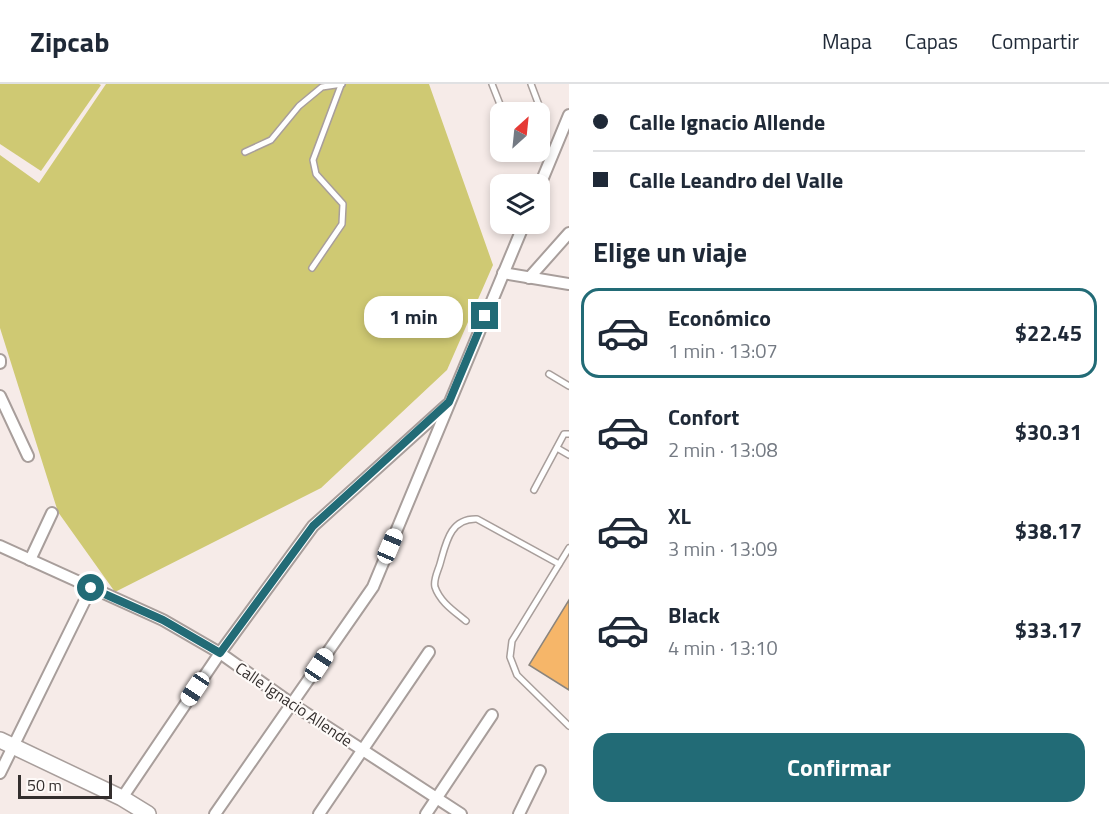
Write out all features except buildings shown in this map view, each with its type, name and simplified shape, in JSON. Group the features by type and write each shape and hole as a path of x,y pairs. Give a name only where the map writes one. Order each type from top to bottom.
{"street":[{"path":"545,174 569,116"},
{"path":"530,278 569,232"},
{"path":"215,814 373,587 520,234"},
{"path":"503,273 569,284"},
{"path":"0,396 28,456"},
{"path":"122,798 220,653 313,526 449,402"},
{"path":"30,560 52,513"},
{"name":"Calle Ignacio Allende","path":"0,546 163,620 220,653 362,751 461,814"},
{"path":"0,773 6,743 91,588"},
{"path":"319,814 429,652"},
{"path":"426,814 492,715"},
{"path":"6,743 122,798 148,814"},
{"path":"519,814 540,771"}],"lane":[{"path":"245,152 271,140 299,106 322,87 341,84 313,160 316,174 343,204 342,224 312,268"},
{"path":"492,84 498,102"},
{"path":"531,84 538,102"},
{"path":"549,375 569,386"},
{"path":"534,490 564,434 569,434"},
{"path":"557,448 569,456"},
{"path":"466,621 441,600 434,584 446,541 457,525 467,519 477,519 559,564"},
{"path":"569,548 512,640 510,657 517,675 569,726"}],"shaded area":[{"path":"0,84 101,85 41,171 0,144"},
{"path":"106,84 429,84 493,265 447,370 321,488 115,592 58,512 0,328 0,155 39,183"}],"route":[{"path":"91,588 163,620 220,653 313,526 449,402 485,316"}]}
